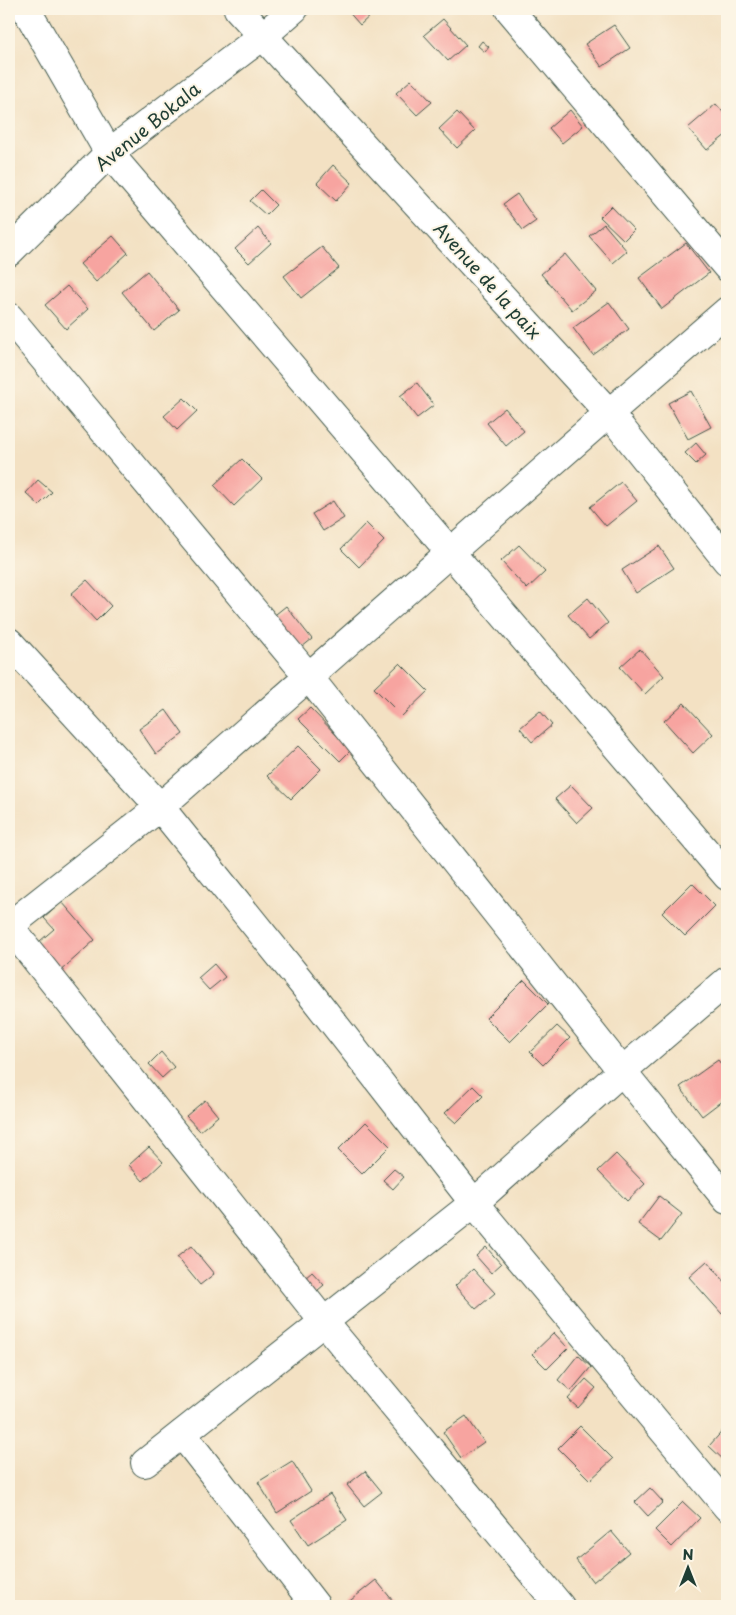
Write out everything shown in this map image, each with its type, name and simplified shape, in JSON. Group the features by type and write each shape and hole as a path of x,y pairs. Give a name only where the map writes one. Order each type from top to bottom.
{"street":[{"path":"26,9 109,152 727,876"},
{"name":"Avenue de la paix","path":"238,9 264,35 609,413 727,561"},
{"name":"Avenue Bokala","path":"9,252 109,152 264,35 294,9"},
{"path":"508,9 727,267"},
{"path":"560,1606 324,1322 9,926 160,807 727,311"},
{"path":"9,317 308,676 727,1200"},
{"path":"9,642 160,807 310,993 474,1204 727,1507"},
{"path":"145,1463 474,1204 622,1071 727,981"},
{"path":"182,1434 316,1606"}],"building":[{"path":"346,9 367,9 372,14 360,25"},
{"path":"443,19 466,45 448,61 424,35"},
{"path":"614,25 630,48 602,67 585,44"},
{"path":"482,41 489,47 485,52 478,46"},
{"path":"411,80 432,102 417,115 396,93"},
{"path":"716,104 727,117 727,134 707,150 688,128"},
{"path":"570,110 583,126 562,143 549,128"},
{"path":"457,112 475,131 457,148 439,129"},
{"path":"333,165 352,183 336,201 317,183"},
{"path":"261,190 276,205 266,215 250,201"},
{"path":"517,194 536,221 523,230 503,204"},
{"path":"611,206 634,230 624,240 600,217"},
{"path":"604,224 627,251 613,263 589,236"},
{"path":"258,228 271,243 249,263 235,249"},
{"path":"113,236 128,253 96,282 80,264"},
{"path":"686,243 709,273 662,309 639,278"},
{"path":"322,247 339,268 301,298 284,276"},
{"path":"565,254 596,291 572,310 541,274"},
{"path":"147,271 179,310 154,331 122,292"},
{"path":"67,286 88,309 66,329 45,305"},
{"path":"609,302 629,329 593,355 573,328"},
{"path":"417,383 434,405 417,418 400,396"},
{"path":"691,391 711,427 688,439 668,403"},
{"path":"184,398 197,411 177,430 164,416"},
{"path":"505,408 524,431 506,446 487,423"},
{"path":"696,443 706,455 696,464 685,453"},
{"path":"242,459 262,479 234,506 214,485"},
{"path":"38,480 52,492 39,505 26,493"},
{"path":"621,482 637,501 606,526 590,507"},
{"path":"333,501 344,518 323,531 312,514"},
{"path":"366,523 384,541 359,567 341,549"},
{"path":"519,545 545,572 527,589 501,561"},
{"path":"659,546 674,568 636,593 622,570"},
{"path":"87,580 111,606 96,621 71,594"},
{"path":"588,598 608,623 589,639 568,615"},
{"path":"286,606 312,639 297,651 271,618"},
{"path":"640,649 664,676 645,694 620,667"},
{"path":"400,663 428,691 402,716 374,688"},
{"path":"684,703 713,734 693,753 664,721"},
{"path":"310,708 351,750 340,761 298,719"},
{"path":"166,710 183,734 156,754 139,729"},
{"path":"540,711 552,725 532,742 520,728"},
{"path":"298,746 321,769 291,799 267,776"},
{"path":"571,785 593,808 577,823 555,799"},
{"path":"692,883 715,906 685,936 662,913"},
{"path":"62,902 95,940 57,974 33,947 54,929 44,918"},
{"path":"214,964 225,977 209,990 198,978"},
{"path":"524,980 548,1004 510,1042 486,1018"},
{"path":"557,1026 570,1038 543,1065 530,1052"},
{"path":"161,1052 174,1067 162,1078 149,1064"},
{"path":"718,1060 727,1072 727,1097 702,1116 680,1087"},
{"path":"473,1086 483,1096 456,1123 445,1113"},
{"path":"205,1100 218,1116 200,1131 186,1116"},
{"path":"366,1122 390,1146 362,1174 338,1150"},
{"path":"149,1147 163,1162 143,1181 129,1165"},
{"path":"616,1154 645,1184 627,1201 598,1171"},
{"path":"394,1169 404,1177 393,1189 383,1180"},
{"path":"659,1196 682,1214 661,1241 638,1224"},
{"path":"191,1246 214,1274 200,1285 177,1257"},
{"path":"486,1247 501,1264 491,1273 476,1256"},
{"path":"707,1261 727,1284 727,1309 722,1314 689,1277"},
{"path":"473,1269 495,1293 476,1309 455,1286"},
{"path":"312,1272 324,1285 310,1297 298,1284"},
{"path":"554,1333 568,1348 547,1369 532,1354"},
{"path":"578,1355 591,1367 571,1391 558,1380"},
{"path":"586,1379 596,1388 578,1408 568,1399"},
{"path":"466,1416 484,1442 461,1458 443,1432"},
{"path":"580,1426 613,1459 590,1480 558,1448"},
{"path":"727,1426 727,1463 709,1446"},
{"path":"292,1461 311,1491 277,1513 258,1482"},
{"path":"365,1471 382,1492 364,1506 347,1485"},
{"path":"650,1488 663,1502 648,1516 635,1502"},
{"path":"330,1494 347,1520 308,1545 291,1520"},
{"path":"683,1502 700,1518 672,1547 655,1530"},
{"path":"611,1531 629,1552 593,1582 576,1560"},
{"path":"376,1580 397,1606 347,1606 346,1604"}]}
